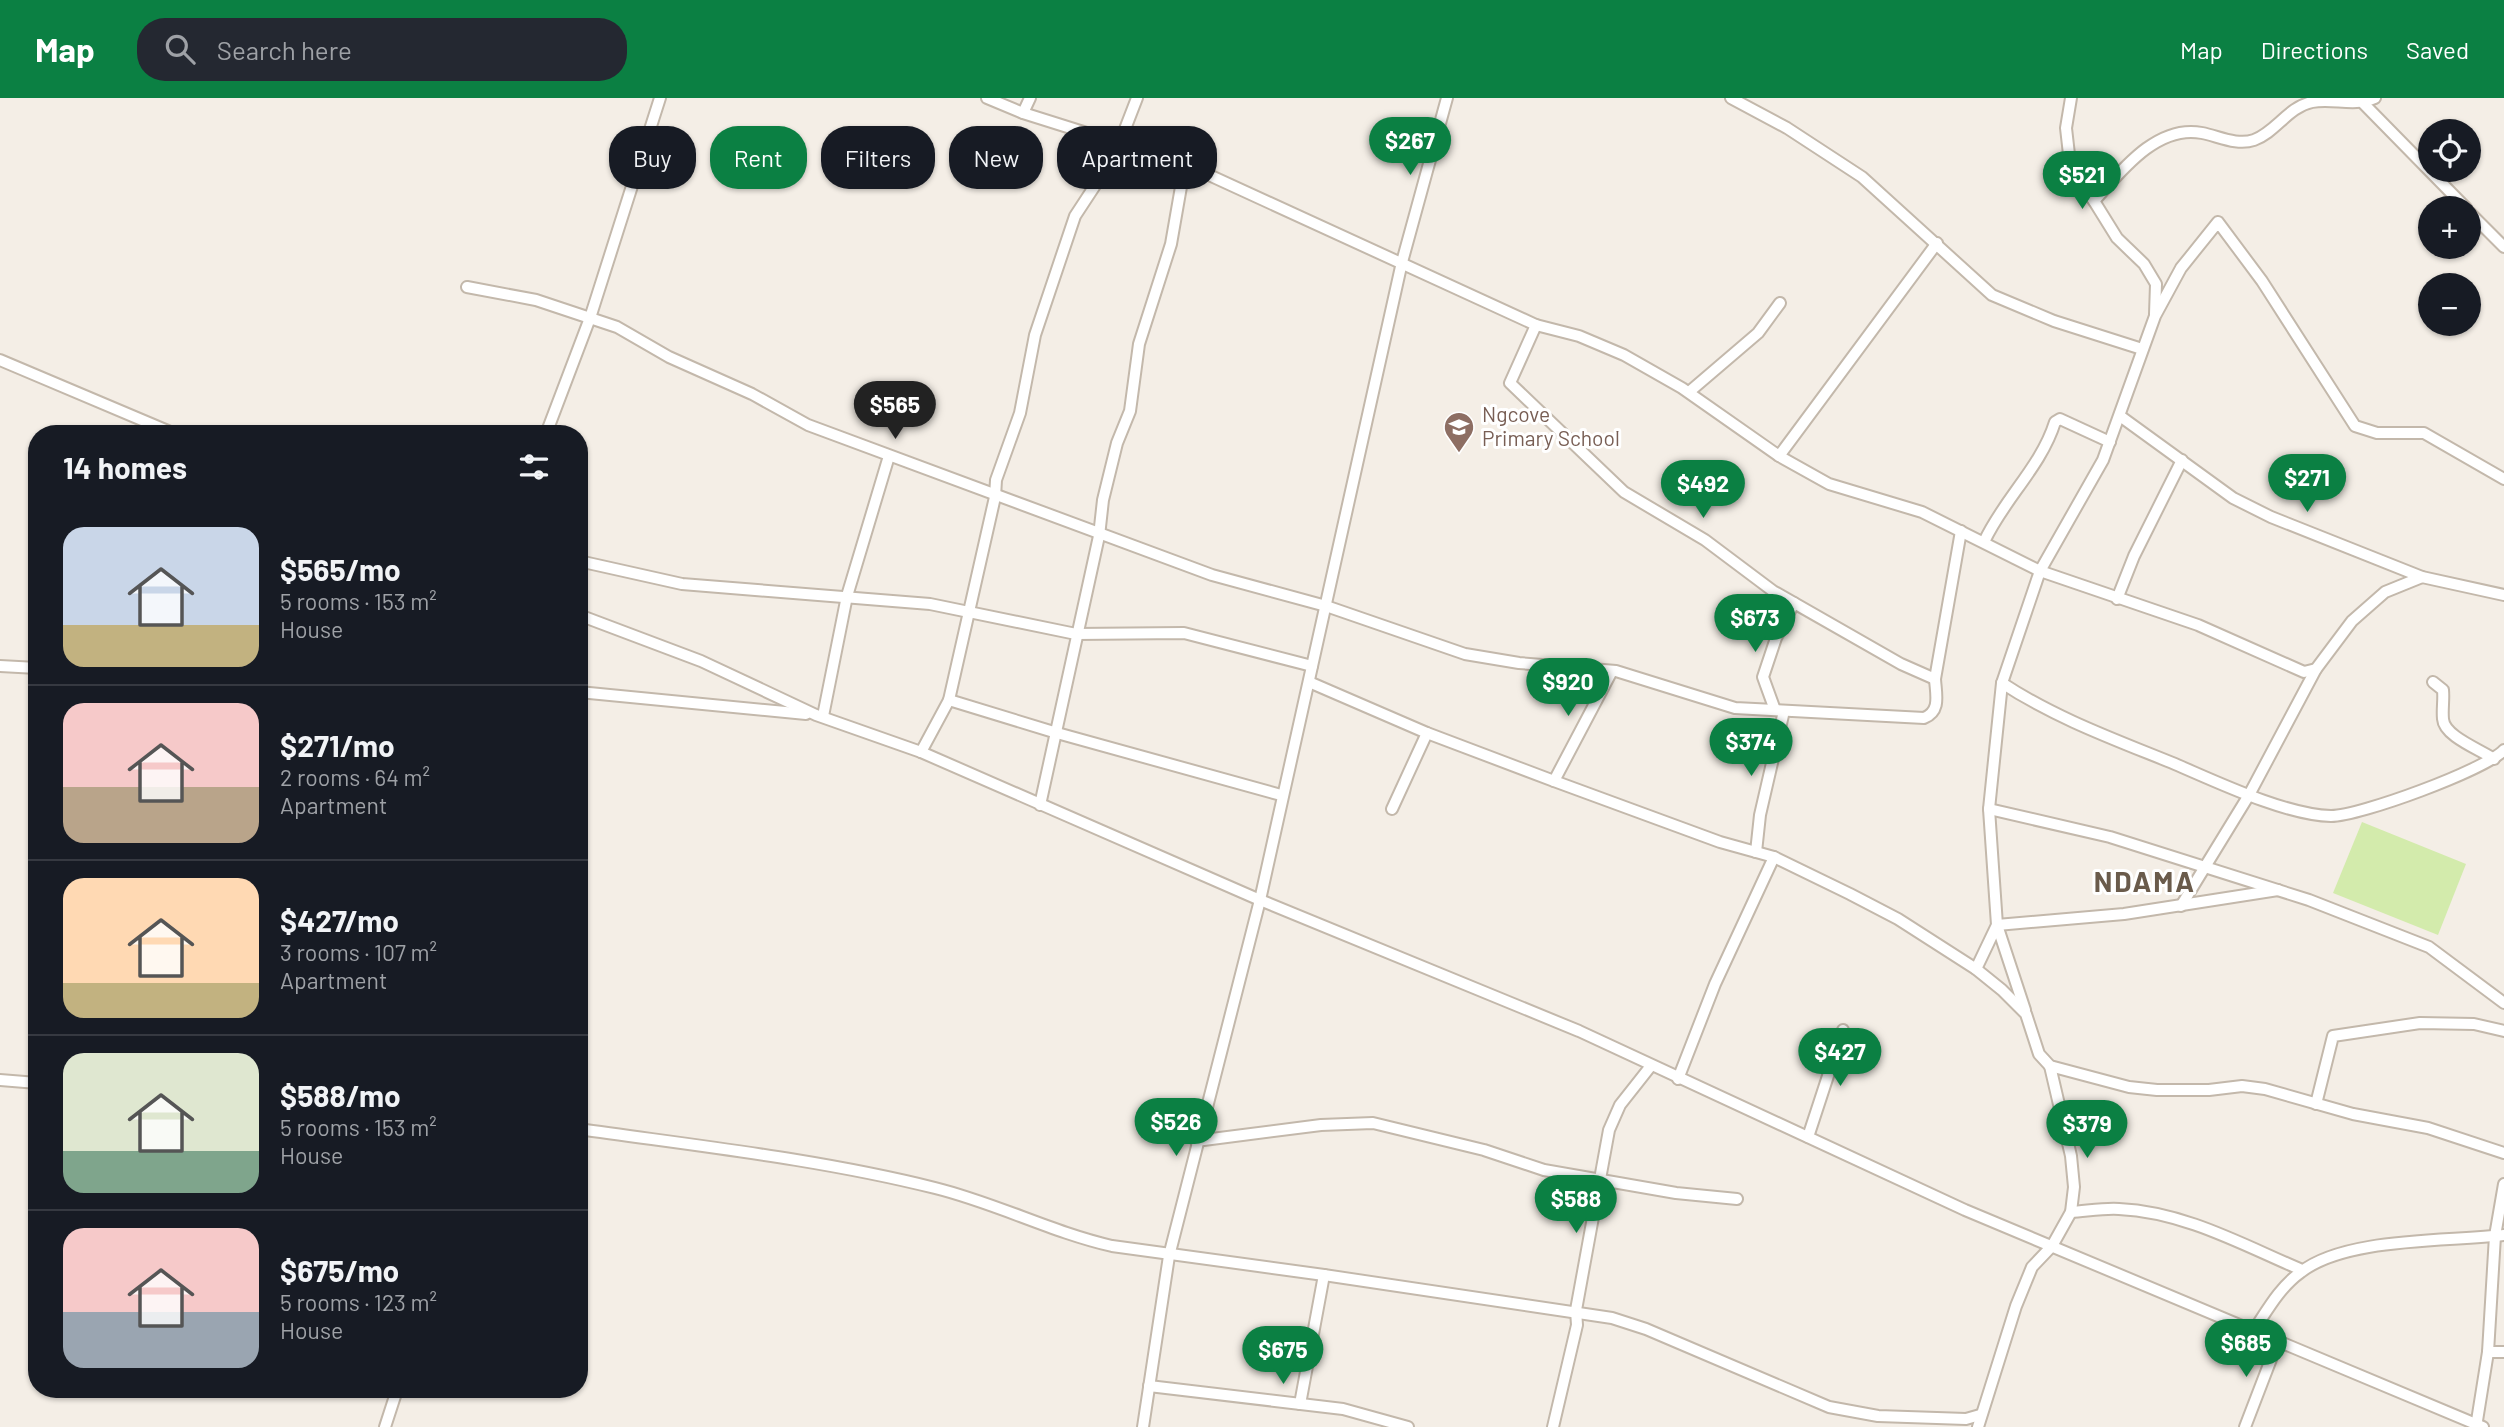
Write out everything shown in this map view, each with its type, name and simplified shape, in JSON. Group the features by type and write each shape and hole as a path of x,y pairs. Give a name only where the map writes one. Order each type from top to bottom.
{"street":[{"path":"549,425 590,318 660,98"},
{"path":"987,98 1063,126"},
{"path":"1023,113 1030,98"},
{"path":"1126,126 1137,98"},
{"path":"1143,1427 1169,1256 1196,1141 1260,900 1402,262 1447,98"},
{"path":"1731,98 1787,128 1862,177 1992,295 2054,321 2142,349"},
{"path":"2071,98 2066,128 2071,172 2094,201 2116,238 2144,264 2150,274 2155,284 2155,316"},
{"path":"2094,201 2115,176 2165,136 2183,131 2246,141 2266,133 2302,105 2314,101 2363,103 2375,98"},
{"path":"2363,103 2454,196"},
{"path":"1217,178 1536,324 1578,336 1624,355 1689,392 1779,456 1829,484 1922,512 2040,571 2198,625 2304,673 2316,669"},
{"path":"921,752 949,700 995,497 996,480 1020,414 1035,334 1075,216 1093,189"},
{"path":"1040,805 1099,536 1103,500 1117,443 1130,411 1139,344 1168,254 1180,189"},
{"path":"588,1130 807,1161 904,1181 969,1198 1082,1239 1169,1256 1576,1310 1646,1329 1829,1407 1859,1415 1979,1421 2032,1267 2052,1246 2071,1212 2074,1187 2071,1156 2050,1066 2039,1054 1997,925 1989,809 2002,683 2040,571 2110,442 2155,316 2181,268 2218,222 2262,281 2355,426 2377,433 2424,433 2504,479"},
{"path":"2481,223 2504,247"},
{"path":"1779,456 1937,243"},
{"path":"467,286 536,300 617,327 669,357 752,394 808,425 1099,536 1212,575 1326,606 1465,654 1519,663 1612,671 1659,682 1735,708 1924,718 1933,713 1937,704 1935,679 1961,531"},
{"path":"1689,392 1758,333 1780,303"},
{"path":"1536,324 1510,383 1624,492 1705,540 1741,569 1794,603 1901,664 1935,679"},
{"path":"0,360 154,425"},
{"path":"2120,416 2233,498 2272,517 2422,578 2504,595"},
{"path":"1983,542 1995,516 2049,443 2055,422 2060,419 2110,442"},
{"path":"819,715 864,530 889,456"},
{"path":"2117,599 2134,556 2182,460"},
{"path":"588,563 682,584 930,604 1076,634 1184,633 1312,666"},
{"path":"2181,906 2249,795 2316,669 2352,621 2378,598 2398,584 2422,578"},
{"path":"1756,852 1766,784 1780,739 1780,710 1763,677 1776,638 1794,603"},
{"path":"588,618 701,662 819,715 921,752 1260,900 1579,1031 1678,1079 2052,1246 2479,1426 2504,1184"},
{"path":"0,666 28,668"},
{"path":"1554,781 1612,671"},
{"path":"1309,682 1427,733 1554,781 1720,842 1774,856 1898,919 1976,969 2026,1014"},
{"path":"2433,682 2443,690 2442,722 2451,736 2471,743 2494,759"},
{"path":"2002,683 2030,702 2078,724 2249,795 2334,816 2404,796 2494,759 2504,750"},
{"path":"588,693 819,715"},
{"path":"949,700 1057,733 1282,794"},
{"path":"1392,809 1427,733"},
{"path":"1989,809 2110,837 2281,890 2429,947 2504,1003"},
{"path":"1678,1079 1715,984 1774,856"},
{"path":"1997,925 2124,914 2281,890"},
{"path":"1976,969 1997,925"},
{"path":"2316,1104 2333,1037 2430,1023 2474,1024 2504,1031"},
{"path":"1808,1137 1843,1030"},
{"path":"1553,1427 1577,1325 1576,1310 1614,1116 1650,1066"},
{"path":"2050,1066 2129,1087 2192,1091 2242,1086 2428,1128 2504,1153"},
{"path":"0,1080 28,1082"},
{"path":"1196,1141 1321,1125 1373,1123 1484,1150 1544,1170 1600,1177 1676,1193 1737,1199"},
{"path":"2071,1212 2119,1209 2167,1217 2219,1233 2302,1270"},
{"path":"2254,1329 2282,1288 2302,1270 2334,1253 2499,1236"},
{"path":"1300,1404 1325,1275"},
{"path":"2245,1427 2278,1341"},
{"path":"2488,1352 2504,1352"},
{"path":"1149,1386 1343,1409 1408,1427"},
{"path":"385,1427 394,1398"}],"green space":[{"path":"2362,822 2466,864 2438,935 2333,893"}],"place":[{"name":"Ngcove Primary School","path":"1459,454"}],"district":[{"name":"NDAMA","path":"2145,882"}]}
